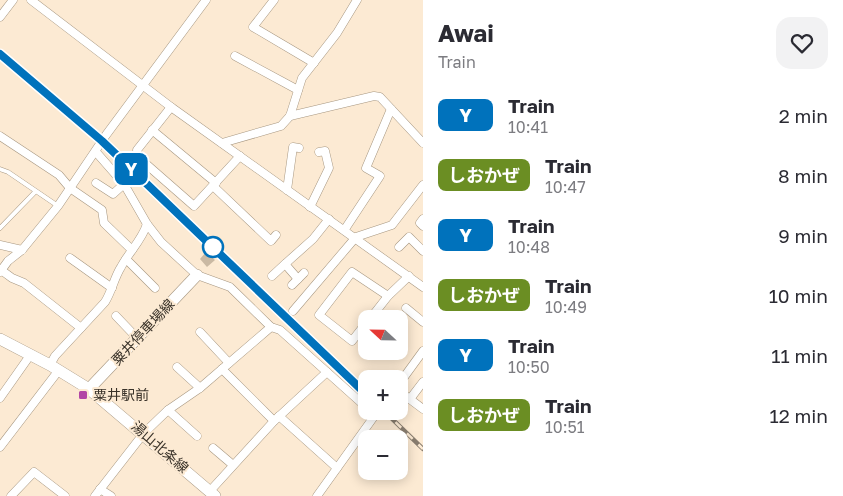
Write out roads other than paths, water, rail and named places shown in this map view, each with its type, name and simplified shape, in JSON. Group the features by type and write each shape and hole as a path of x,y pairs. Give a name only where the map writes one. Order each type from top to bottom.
{"main road":[{"name":"粟井停車場線","path":"89,389 197,275"},
{"name":"湯山北条線","path":"0,339 55,367 89,389 213,494"}],"street":[{"path":"0,18 13,0"},
{"path":"31,0 142,86 310,207 345,229 423,287"},
{"path":"81,328 24,283 1,271 8,261 22,250 58,206 142,86 206,0"},
{"path":"274,0 253,27 314,63"},
{"path":"222,143 281,126 290,116 302,78 337,33 357,0"},
{"path":"235,56 298,90"},
{"path":"290,116 374,96 380,97 423,143"},
{"path":"171,107 137,150 138,157 194,206 240,156"},
{"path":"345,229 380,176 366,168 391,109"},
{"path":"152,130 215,184 271,240 276,235"},
{"path":"0,136 59,175 70,188 102,210 104,223 132,250"},
{"path":"287,190 292,148 299,148"},
{"path":"310,207 330,168 325,151 319,152"},
{"path":"96,152 124,184 147,224 161,242 197,275 230,287 271,327 280,330 358,400"},
{"path":"96,183 114,194 124,184"},
{"path":"293,311 356,237 392,225 423,185"},
{"path":"272,276 313,239 329,219"},
{"path":"423,219 420,223 423,226"},
{"path":"0,447 81,328 104,302 120,268 144,235 147,224"},
{"path":"399,247 409,238 423,251"},
{"path":"0,245 22,250"},
{"path":"70,258 112,288"},
{"path":"126,258 155,288"},
{"path":"285,264 301,276 292,285"},
{"path":"358,333 352,341 319,314 352,272 388,296"},
{"path":"377,310 388,296 409,276"},
{"path":"406,308 423,322"},
{"path":"116,316 137,338"},
{"path":"95,496 144,434 168,410 200,388 271,327"},
{"path":"200,332 229,363"},
{"path":"0,398 31,354"},
{"path":"408,373 422,355"},
{"path":"177,367 200,388"},
{"path":"222,369 277,419 337,468"},
{"path":"213,494 233,465 277,419 327,372"},
{"path":"423,382 410,399 423,409"},
{"path":"168,410 197,436"},
{"path":"317,496 370,420"},
{"path":"212,448 233,465"},
{"path":"11,496 34,472 65,496"},
{"path":"100,489 111,496"}],"lane":[{"path":"0,169 8,172 58,206"},
{"path":"0,228 35,192"}],"railway":[{"path":"0,54 102,141 358,386"},
{"path":"393,420 423,449"}],"train":[{"name":"Y","path":"0,54 49,93 102,141 358,386"}],"place":[{"name":"粟井駅前","path":"83,395"}]}
